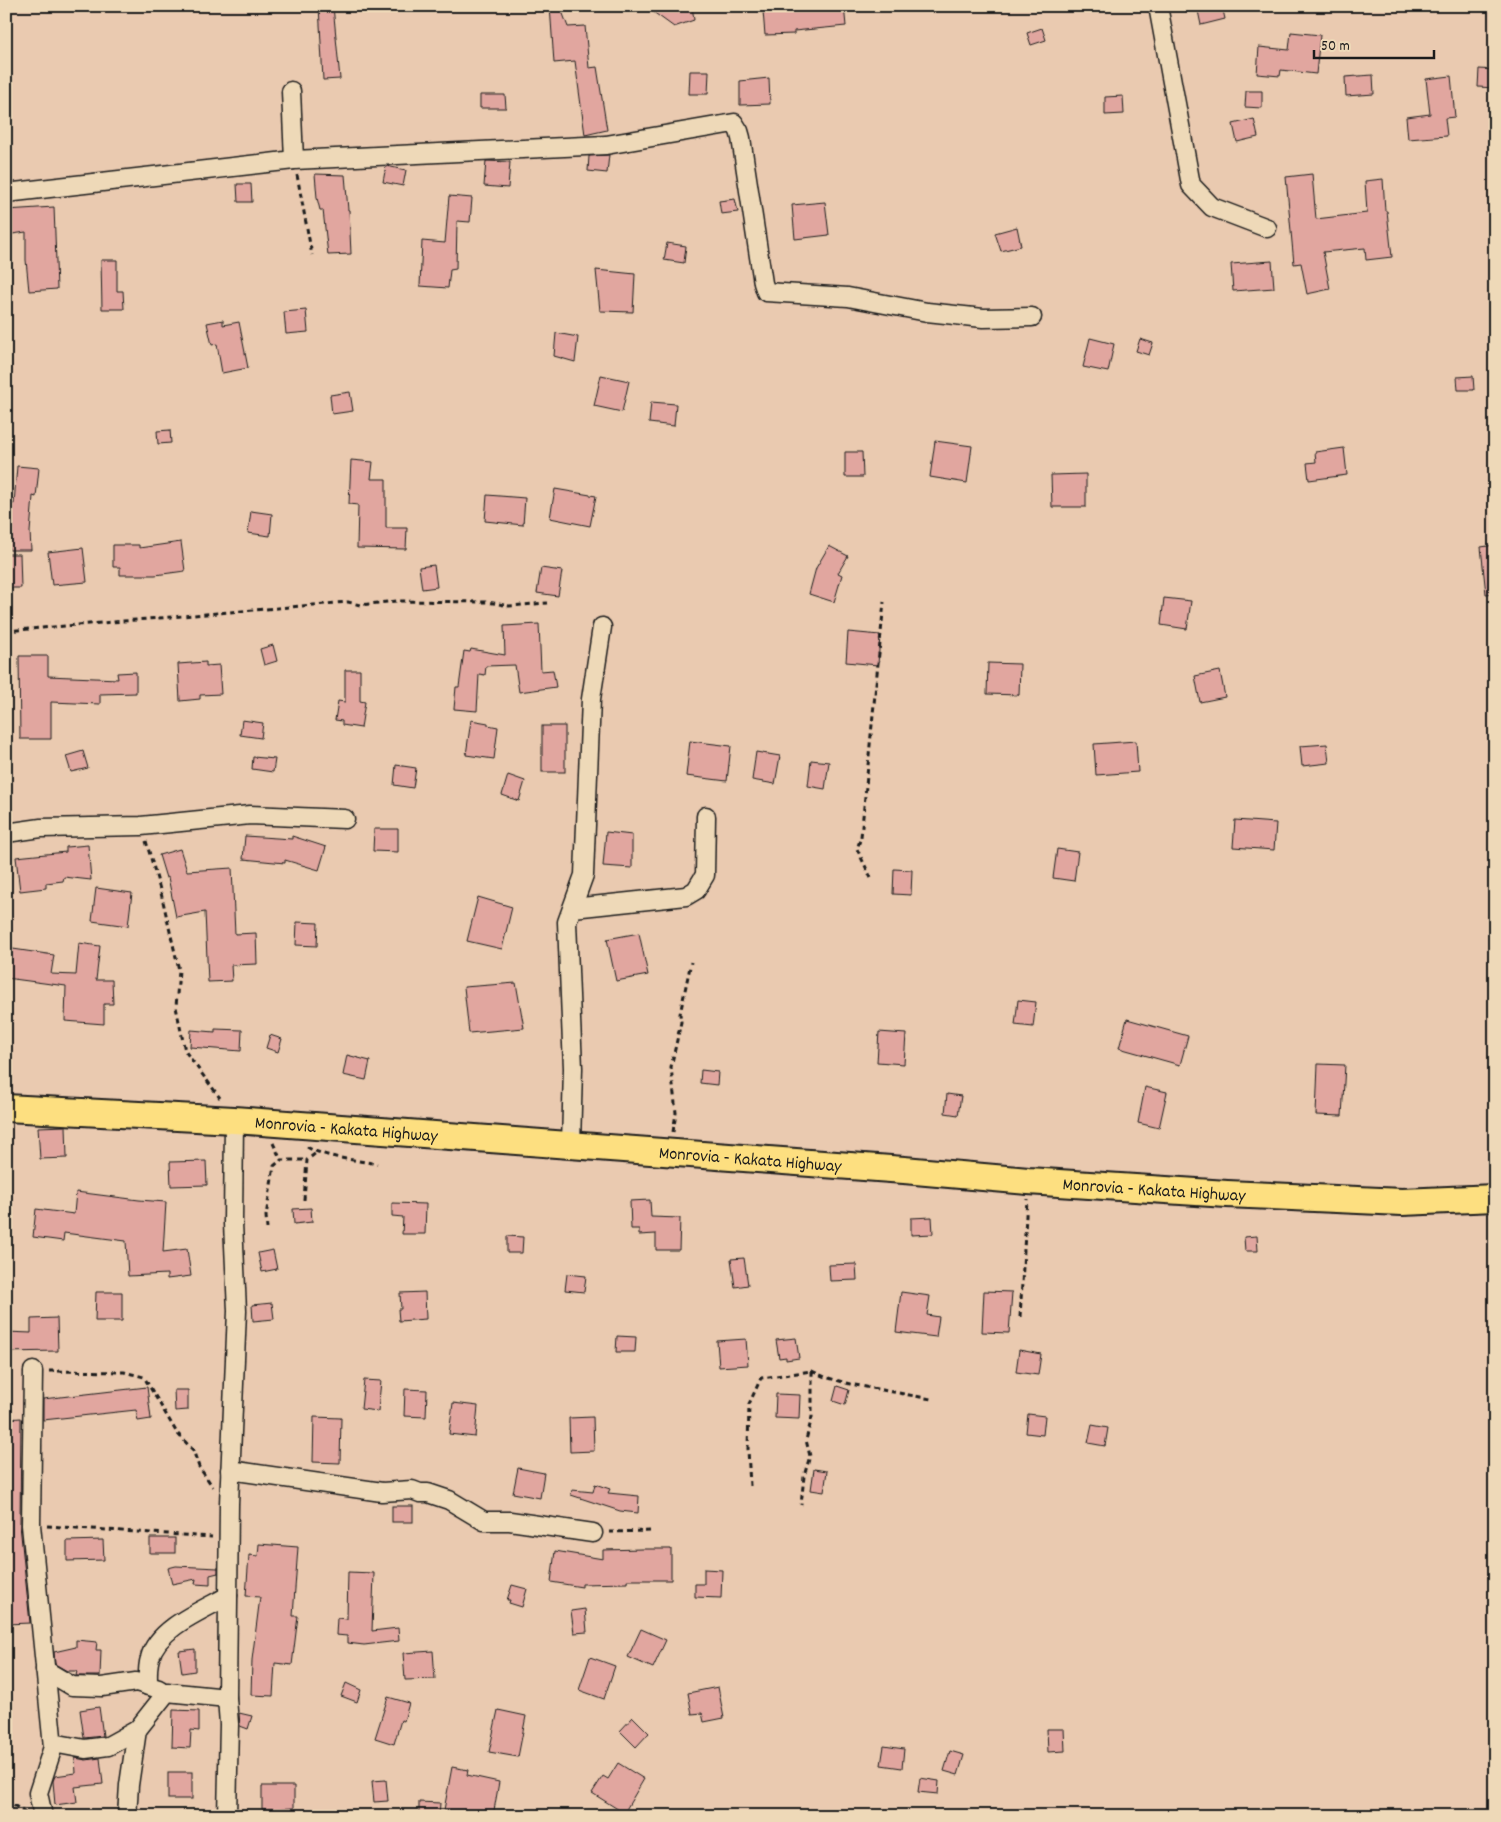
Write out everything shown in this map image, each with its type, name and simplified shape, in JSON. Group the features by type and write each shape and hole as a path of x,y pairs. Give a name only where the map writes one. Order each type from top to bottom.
{"highway":[{"name":"Monrovia - Kakata Highway","path":"6,1108 234,1120 1028,1181 1329,1200 1402,1202 1495,1198"}],"street":[{"path":"1158,6 1191,185 1212,207 1267,228"},
{"path":"291,91 294,160"},
{"path":"6,193 294,160 606,145 734,123 739,130 741,138 763,283 766,292 848,297 927,312 983,318 1032,317"},
{"path":"571,1145 573,1068 567,922 584,875 591,699 602,627"},
{"path":"6,833 40,828 141,826 250,815 345,819"},
{"path":"573,908 686,896 696,890 705,875 706,816"},
{"path":"227,1816 229,1724 227,1698 228,1538 237,1311 233,1223 234,1120"},
{"path":"33,1371 31,1525 53,1744 38,1792 43,1816"},
{"path":"230,1470 382,1492 412,1490 449,1500 484,1522 510,1521 593,1532"},
{"path":"148,1686 150,1658 160,1638 181,1622 228,1596"},
{"path":"45,1670 72,1686 102,1687 136,1682 168,1692 227,1698"},
{"path":"53,1744 85,1749 108,1746 138,1730 168,1692"},
{"path":"126,1816 138,1730"}],"path":[{"path":"294,160 312,255"},
{"path":"6,631 348,602 360,605 397,601 488,602 508,606 547,603"},
{"path":"870,878 857,849 861,838 884,602"},
{"path":"141,826 161,893 179,970 176,1006 185,1052 218,1095 234,1120"},
{"path":"668,1152 676,1113 671,1067 691,962"},
{"path":"302,1125 305,1146 317,1153 333,1158 377,1164"},
{"path":"267,1228 266,1216 274,1166 281,1160 307,1160 317,1153"},
{"path":"304,1200 307,1160"},
{"path":"1020,1317 1028,1181"},
{"path":"33,1371 124,1372 144,1377 177,1433 193,1450 200,1467 214,1488 229,1504"},
{"path":"801,1505 804,1476 810,1456 806,1440 812,1417 812,1371"},
{"path":"750,1486 748,1449 749,1404 761,1378 812,1371 824,1377 850,1384 931,1398"},
{"path":"31,1525 228,1538"},
{"path":"593,1532 651,1531"},
{"path":"6,1800 29,1816"}],"building":[{"path":"319,6 333,6 340,79 323,80"},
{"path":"550,6 560,6 568,27 585,26 589,68 597,67 607,130 585,135 575,61 554,63"},
{"path":"645,6 692,6 694,20 674,27"},
{"path":"811,6 844,6 846,26 794,31 794,34 765,35 763,11"},
{"path":"1197,6 1222,6 1225,19 1201,25"},
{"path":"1042,28 1046,40 1031,45 1027,33"},
{"path":"1291,32 1320,35 1316,74 1281,70 1280,76 1257,74 1259,47 1289,50"},
{"path":"1479,69 1495,70 1495,88 1478,87"},
{"path":"690,71 709,71 708,94 689,94"},
{"path":"1373,75 1374,94 1346,96 1345,77"},
{"path":"1451,76 1455,117 1445,118 1447,136 1408,139 1406,117 1430,114 1426,79"},
{"path":"769,78 770,104 740,105 740,81"},
{"path":"1246,91 1262,91 1262,108 1245,107"},
{"path":"480,95 505,95 506,108 480,108"},
{"path":"1123,96 1124,114 1105,115 1105,97"},
{"path":"1254,119 1258,137 1237,142 1233,124"},
{"path":"609,155 607,173 588,171 589,156"},
{"path":"486,161 510,162 508,188 484,186"},
{"path":"386,166 406,170 403,186 383,182"},
{"path":"315,174 345,175 351,254 328,255 323,210 320,210 317,198"},
{"path":"1312,174 1316,219 1367,213 1365,181 1383,179 1385,211 1387,211 1392,257 1366,260 1365,248 1323,252 1330,289 1307,294 1301,263 1294,264 1286,177"},
{"path":"237,184 251,184 252,202 238,202"},
{"path":"449,196 472,198 470,222 457,221 456,269 450,270 448,288 420,286 422,241 445,243"},
{"path":"735,199 738,212 721,214 719,201"},
{"path":"825,202 829,235 795,239 792,205"},
{"path":"54,207 57,289 29,291 26,232 6,235 6,210"},
{"path":"1017,227 1021,246 1001,251 995,233"},
{"path":"667,243 686,246 684,263 664,260"},
{"path":"101,260 117,260 117,291 123,291 124,309 102,309"},
{"path":"1272,261 1274,288 1233,291 1231,264"},
{"path":"596,270 635,274 633,312 600,311"},
{"path":"306,310 308,332 286,334 284,312"},
{"path":"223,320 223,325 239,322 248,368 222,373 217,344 212,345 207,323"},
{"path":"556,333 578,337 575,362 554,356"},
{"path":"1090,338 1114,344 1108,372 1083,367"},
{"path":"1140,339 1153,343 1149,355 1136,351"},
{"path":"601,375 629,381 622,412 594,406"},
{"path":"1473,376 1474,390 1458,390 1457,377"},
{"path":"350,392 353,411 332,414 330,395"},
{"path":"651,402 676,404 674,426 649,423"},
{"path":"170,430 171,443 158,444 157,431"},
{"path":"935,441 972,446 967,483 930,477"},
{"path":"1344,448 1347,475 1309,480 1307,463 1316,462 1315,452"},
{"path":"845,452 862,452 863,477 845,477"},
{"path":"351,460 373,462 371,479 386,479 386,528 407,528 406,549 357,548 358,505 349,504"},
{"path":"17,466 39,468 36,497 33,496 30,532 31,550 9,550 8,523 6,523 8,503 14,504"},
{"path":"1086,474 1086,507 1052,507 1051,475"},
{"path":"555,489 596,496 590,526 550,518"},
{"path":"487,495 525,498 523,525 485,521"},
{"path":"251,511 272,514 270,536 248,533"},
{"path":"181,542 185,571 155,575 120,575 120,567 113,567 113,545 139,545 139,548"},
{"path":"1495,545 1495,593 1486,594 1481,547"},
{"path":"829,546 848,556 838,573 842,575 834,602 809,594 816,568"},
{"path":"83,548 87,582 52,585 48,552"},
{"path":"6,554 20,554 21,588 6,588"},
{"path":"434,565 437,587 422,589 419,567"},
{"path":"541,568 562,571 558,596 537,593"},
{"path":"1164,598 1191,601 1187,629 1161,625"},
{"path":"539,624 541,671 553,670 556,687 519,692 515,665 486,666 485,675 479,674 477,711 454,709 456,687 459,687 464,651 470,652 471,649 505,655 504,626"},
{"path":"848,632 880,635 878,665 846,662"},
{"path":"273,645 277,661 264,665 260,649"},
{"path":"19,656 48,656 48,676 118,679 117,673 136,672 136,693 100,694 100,704 51,702 51,739 20,739"},
{"path":"206,662 206,666 219,665 221,694 200,695 200,699 180,701 178,664"},
{"path":"988,663 1020,664 1019,695 987,694"},
{"path":"345,670 360,670 360,701 365,702 361,728 342,725 342,721 335,720 338,701 345,702"},
{"path":"1220,671 1225,697 1200,702 1195,676"},
{"path":"242,720 263,723 261,738 240,735"},
{"path":"471,720 498,727 494,759 466,755"},
{"path":"542,726 565,726 565,772 542,772"},
{"path":"690,741 731,746 727,781 686,776"},
{"path":"1136,741 1138,772 1096,775 1094,744"},
{"path":"1327,744 1329,763 1302,766 1300,746"},
{"path":"83,751 88,768 71,772 66,756"},
{"path":"756,752 780,756 775,784 752,780"},
{"path":"253,757 275,759 273,772 252,769"},
{"path":"811,760 829,762 825,789 808,786"},
{"path":"396,765 416,768 413,788 394,785"},
{"path":"508,775 525,781 519,801 502,795"},
{"path":"1235,820 1276,823 1274,850 1233,847"},
{"path":"374,829 398,829 398,852 373,851"},
{"path":"606,832 632,835 632,868 603,866"},
{"path":"245,836 292,839 292,836 326,847 319,870 285,860 285,863 243,859"},
{"path":"88,845 91,880 64,877 63,881 46,883 46,888 20,891 16,857 66,852 66,847"},
{"path":"180,849 187,871 232,868 235,934 256,933 257,964 231,965 232,981 208,982 205,912 176,917 168,877 166,878 159,855"},
{"path":"1057,849 1078,852 1074,881 1053,878"},
{"path":"894,869 912,870 911,895 893,894"},
{"path":"96,888 132,893 128,926 92,921"},
{"path":"478,897 512,907 502,949 467,941"},
{"path":"297,922 318,923 317,946 296,945"},
{"path":"639,933 648,975 616,981 607,939"},
{"path":"79,943 100,946 96,980 112,980 113,1004 104,1004 104,1024 65,1021 66,986 6,978 6,948 54,955 51,974 76,975"},
{"path":"516,983 524,1028 469,1033 464,987"},
{"path":"1018,1000 1036,1002 1033,1027 1015,1025"},
{"path":"1127,1019 1188,1036 1180,1065 1119,1048"},
{"path":"215,1029 242,1030 241,1051 190,1047 191,1030 215,1032"},
{"path":"879,1032 906,1034 904,1064 877,1062"},
{"path":"270,1035 282,1039 278,1052 266,1048"},
{"path":"347,1055 370,1061 366,1080 343,1075"},
{"path":"1318,1064 1345,1065 1342,1116 1316,1115"},
{"path":"701,1070 718,1072 717,1085 700,1083"},
{"path":"1145,1087 1167,1092 1159,1128 1138,1123"},
{"path":"947,1094 961,1096 958,1115 945,1113"},
{"path":"66,1126 67,1158 40,1159 38,1127"},
{"path":"206,1161 207,1185 171,1186 170,1162"},
{"path":"76,1192 166,1202 163,1252 187,1249 191,1276 167,1279 167,1274 128,1276 126,1241 64,1233 63,1241 33,1237 36,1209 74,1214"},
{"path":"650,1200 651,1217 680,1218 679,1250 656,1250 656,1234 639,1235 639,1229 631,1229 630,1201"},
{"path":"392,1203 426,1204 425,1234 402,1234 403,1217 392,1216"},
{"path":"311,1208 312,1222 294,1224 293,1209"},
{"path":"932,1217 933,1234 911,1235 911,1218"},
{"path":"507,1236 523,1237 522,1253 507,1253"},
{"path":"1257,1236 1258,1251 1245,1251 1244,1237"},
{"path":"273,1250 277,1269 262,1272 258,1253"},
{"path":"744,1258 748,1285 735,1287 731,1259"},
{"path":"856,1264 857,1280 830,1281 829,1265"},
{"path":"567,1274 586,1276 584,1292 565,1290"},
{"path":"984,1291 1012,1292 1009,1333 982,1332"},
{"path":"96,1292 122,1292 122,1321 95,1321"},
{"path":"425,1292 426,1319 399,1321 398,1309 401,1309 400,1293"},
{"path":"901,1292 930,1296 927,1315 939,1317 936,1337 896,1332"},
{"path":"272,1303 274,1319 253,1321 252,1305"},
{"path":"57,1318 58,1351 6,1352 6,1332 31,1333 31,1319"},
{"path":"617,1336 636,1337 635,1352 616,1352"},
{"path":"796,1338 799,1358 786,1360 786,1357 779,1358 776,1340"},
{"path":"746,1339 748,1365 719,1367 717,1341"},
{"path":"1019,1350 1041,1354 1038,1375 1016,1372"},
{"path":"364,1380 381,1381 378,1411 361,1409"},
{"path":"837,1386 849,1390 845,1405 833,1401"},
{"path":"147,1387 151,1419 138,1421 136,1410 43,1420 43,1399"},
{"path":"405,1389 427,1390 426,1417 404,1416"},
{"path":"174,1390 188,1390 188,1410 175,1411"},
{"path":"776,1394 800,1395 799,1419 775,1418"},
{"path":"453,1403 478,1406 475,1437 449,1434"},
{"path":"1028,1414 1045,1416 1043,1435 1026,1433"},
{"path":"314,1417 341,1418 340,1463 313,1462"},
{"path":"593,1417 594,1451 570,1452 569,1418"},
{"path":"21,1418 20,1525 30,1623 6,1624 6,1419"},
{"path":"1092,1425 1108,1428 1105,1446 1088,1443"},
{"path":"518,1468 544,1473 540,1498 513,1493"},
{"path":"814,1469 827,1471 824,1492 811,1490"},
{"path":"595,1484 610,1489 608,1493 639,1496 638,1513 620,1511 571,1495 572,1490 593,1492"},
{"path":"392,1506 413,1506 413,1522 392,1522"},
{"path":"150,1538 175,1538 175,1553 150,1553"},
{"path":"103,1540 104,1560 67,1561 67,1541"},
{"path":"259,1544 298,1547 293,1616 298,1616 292,1665 275,1663 273,1696 251,1695 252,1660 260,1597 246,1596 249,1555 258,1556"},
{"path":"671,1549 671,1580 627,1580 627,1583 582,1584 582,1587 551,1582 555,1551 603,1559 603,1550"},
{"path":"176,1566 218,1568 218,1573 210,1575 210,1585 195,1584 196,1579 172,1584 168,1568"},
{"path":"704,1569 722,1570 721,1598 695,1597 695,1584 704,1584"},
{"path":"348,1572 374,1573 372,1631 398,1628 399,1641 364,1645 347,1643 347,1636 336,1635 337,1618 347,1619"},
{"path":"512,1585 527,1589 522,1607 509,1603 510,1600 507,1600"},
{"path":"585,1609 587,1632 574,1633 571,1611"},
{"path":"641,1629 666,1640 653,1668 628,1657"},
{"path":"76,1640 97,1642 96,1650 101,1650 100,1676 76,1676 77,1671 67,1671 55,1664 54,1652 76,1647"},
{"path":"195,1649 195,1671 182,1673 179,1651"},
{"path":"433,1651 435,1679 405,1680 403,1653"},
{"path":"590,1657 615,1666 604,1699 579,1690"},
{"path":"346,1683 361,1690 357,1702 341,1696"},
{"path":"718,1687 724,1718 704,1722 702,1713 692,1714 688,1693"},
{"path":"388,1697 409,1703 404,1721 401,1720 394,1744 375,1738"},
{"path":"99,1707 103,1736 84,1738 80,1710"},
{"path":"173,1710 199,1711 199,1731 191,1730 190,1748 172,1747"},
{"path":"498,1710 526,1716 518,1757 489,1752"},
{"path":"239,1713 252,1716 248,1729 240,1726"},
{"path":"633,1717 649,1733 636,1747 620,1731"},
{"path":"1047,1729 1064,1729 1065,1751 1048,1752"},
{"path":"884,1746 904,1749 902,1768 881,1765"},
{"path":"950,1751 964,1755 958,1775 944,1771"},
{"path":"75,1758 86,1760 100,1758 103,1784 75,1787 77,1802 55,1805 53,1781 55,1776 76,1773"},
{"path":"618,1763 644,1779 624,1813 592,1793 603,1776 608,1779"},
{"path":"452,1767 468,1770 467,1775 499,1782 493,1816 474,1816 444,1810"},
{"path":"168,1772 192,1772 192,1799 168,1799"},
{"path":"920,1778 939,1781 938,1794 918,1792"},
{"path":"386,1780 388,1801 374,1802 372,1781"},
{"path":"262,1786 294,1786 294,1808 262,1809"},
{"path":"419,1802 440,1803 439,1816 419,1816"}]}
